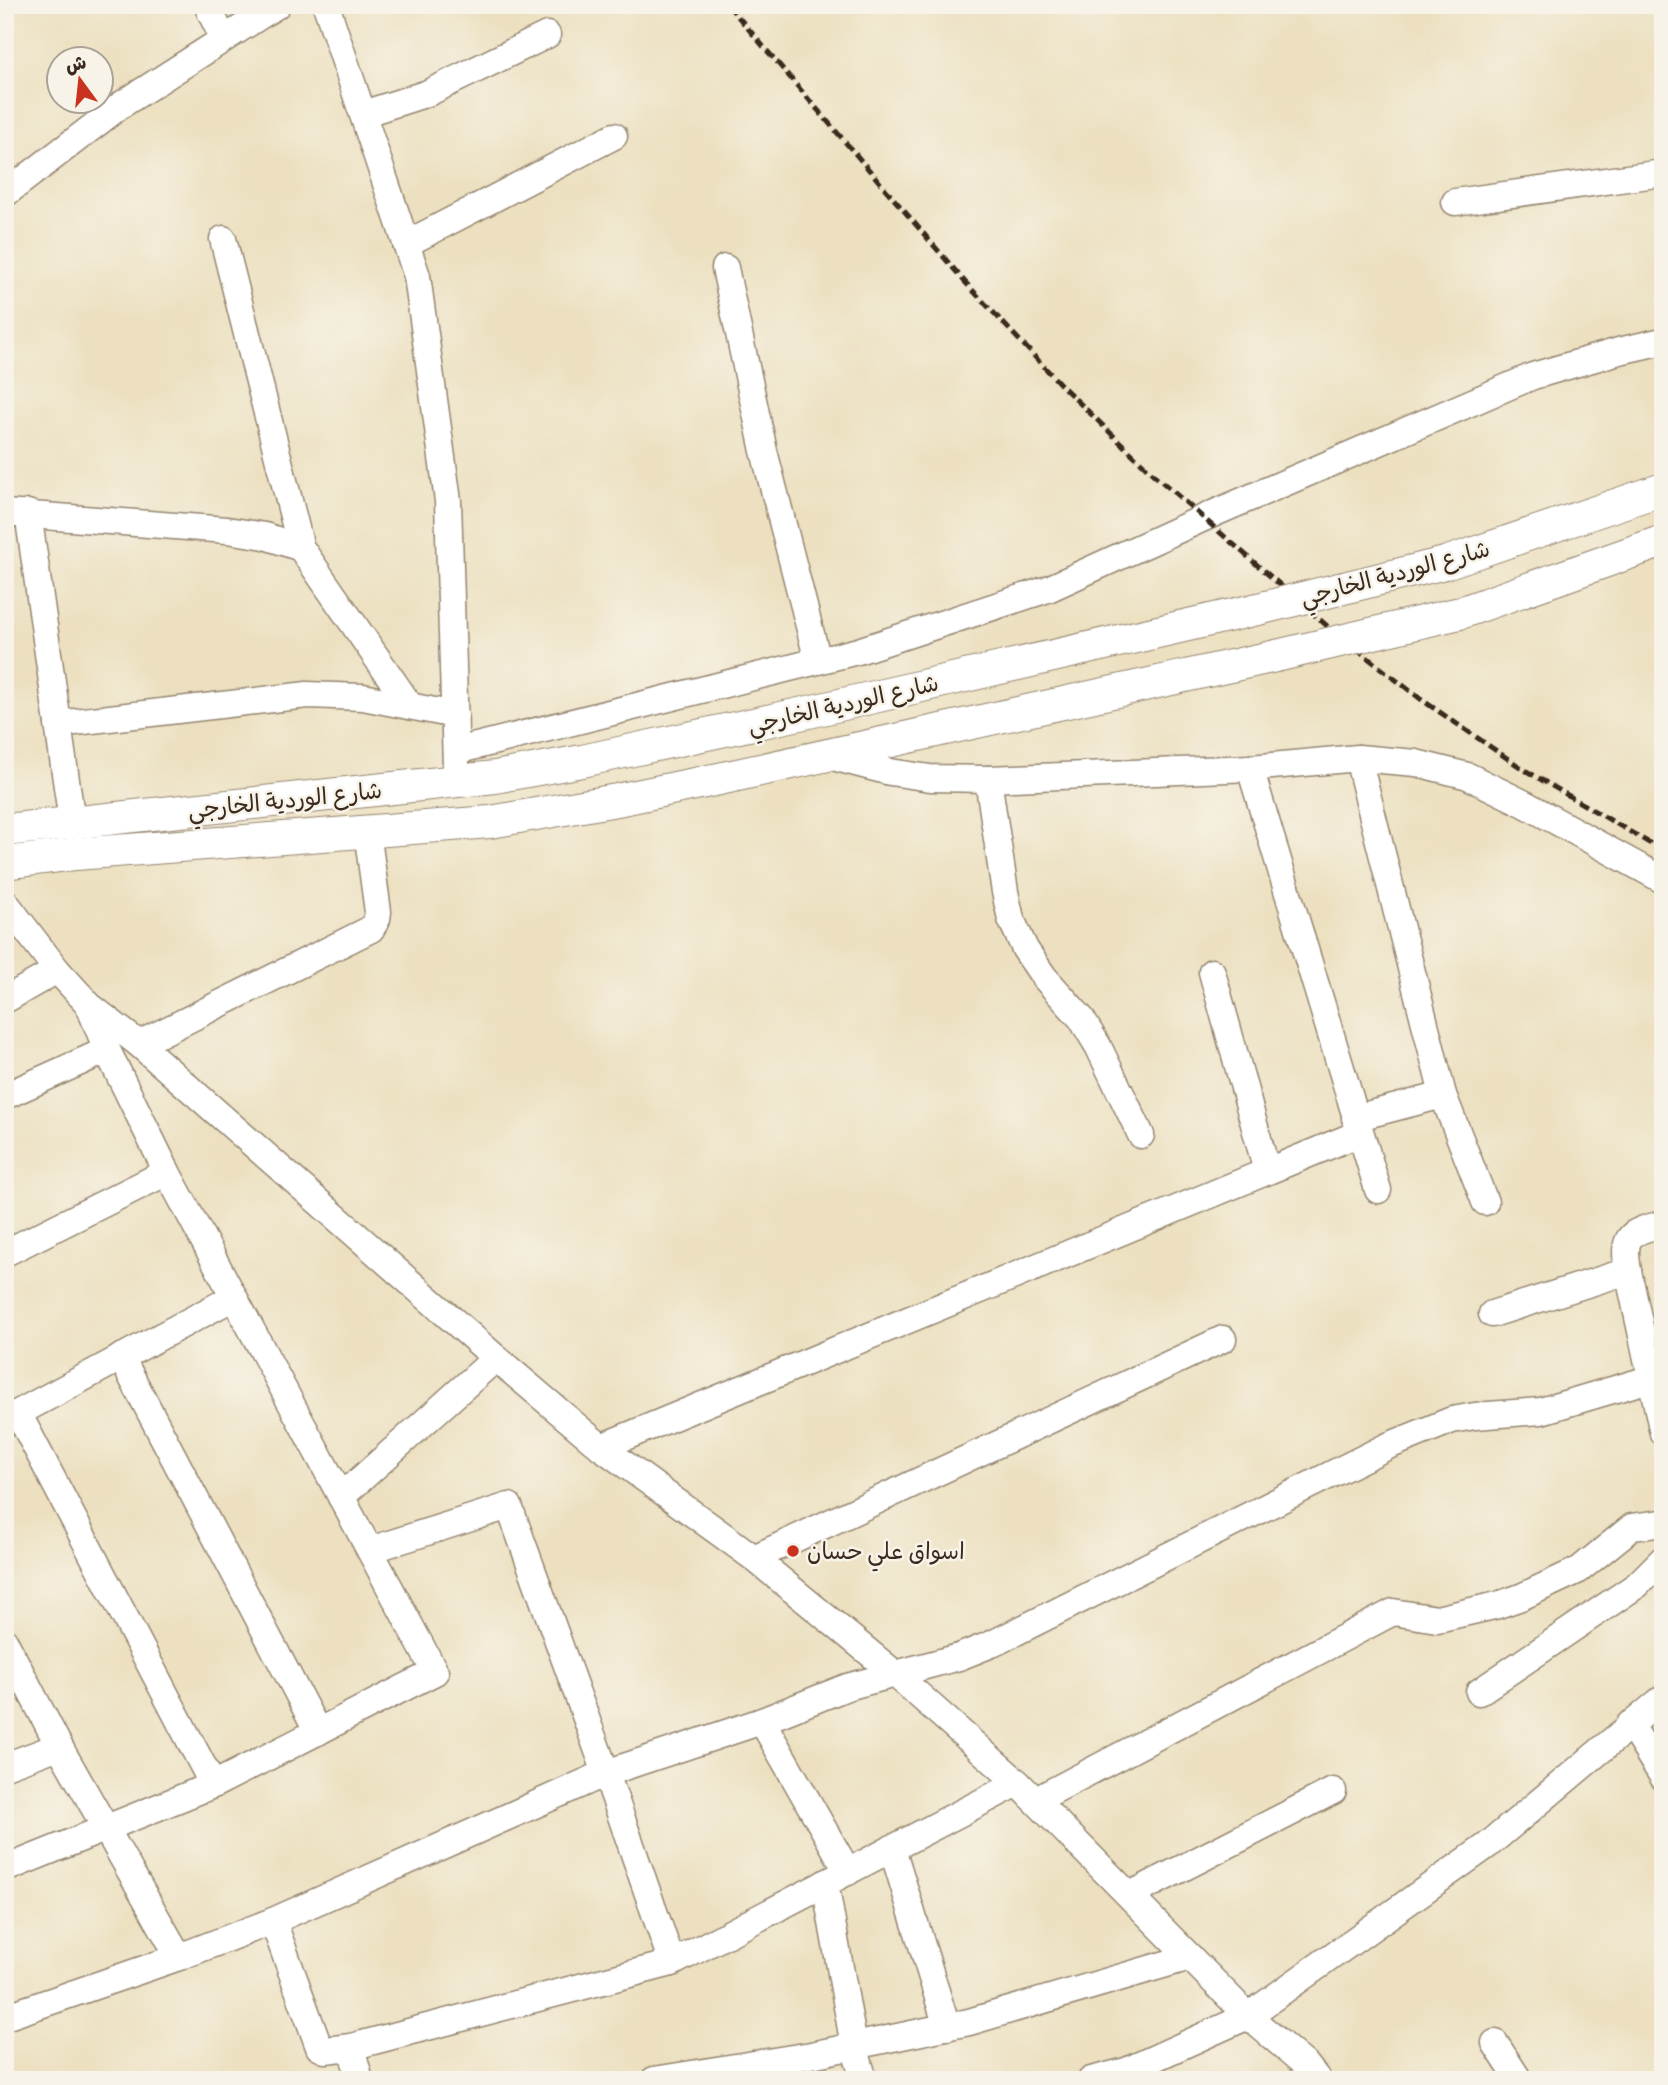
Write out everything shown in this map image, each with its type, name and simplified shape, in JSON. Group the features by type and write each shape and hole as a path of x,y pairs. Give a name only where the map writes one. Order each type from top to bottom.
{"main road":[{"name":"شارع الوردية الخارجي","path":"5,830 396,788 456,766 495,777 813,711 1445,564 1663,489"},
{"name":"شارع الوردية الخارجي","path":"5,863 76,853 490,822 617,800 1276,656 1460,612 1663,541"},
{"path":"490,822 469,810 466,799 470,788 495,777"},
{"path":"377,831 406,819 411,814 410,801 396,788"}],"street":[{"path":"207,5 223,38"},
{"path":"5,194 121,105 277,5"},
{"path":"326,5 417,276 448,501 456,766 858,651 1048,589 1230,506 1533,376 1663,341"},
{"path":"363,114 428,93 547,35"},
{"path":"406,244 614,136"},
{"path":"1455,202 1663,173"},
{"path":"223,239 301,548 410,706"},
{"path":"725,268 764,451 818,661"},
{"path":"72,822 58,724 17,513 227,530 265,536 301,548"},
{"path":"58,724 307,695 363,697 455,715"},
{"path":"823,754 890,772 930,778 988,779 1250,768 1358,758 1416,763 1468,776 1525,804 1663,880"},
{"path":"1358,758 1443,1095 1485,1202"},
{"path":"1250,768 1378,1190"},
{"path":"988,779 1011,919 1025,949 1044,977 1081,1018 1098,1046 1141,1135"},
{"path":"139,1044 371,929 378,912 377,831"},
{"path":"5,902 57,970 90,1006 139,1044 495,1358 601,1447 754,1558 894,1673 1027,1791 1248,2016 1307,2066 1318,2080"},
{"path":"5,1000 57,970"},
{"path":"1212,972 1267,1171"},
{"path":"5,1869 214,1785 435,1672 167,1172 107,1050 90,1006"},
{"path":"5,1096 107,1050"},
{"path":"601,1447 1267,1171 1357,1126 1443,1095"},
{"path":"5,1253 167,1172"},
{"path":"1663,1224 1636,1231 1629,1237 1625,1247 1628,1271 1657,1376 1663,1433"},
{"path":"1492,1314 1628,1271"},
{"path":"214,1785 12,1416 234,1297"},
{"path":"754,1558 1223,1339"},
{"path":"121,1357 318,1732"},
{"path":"341,1497 495,1358"},
{"path":"5,2017 179,1957 273,1921 606,1773 762,1721 837,1691 959,1657 994,1643 1423,1431 1452,1420 1475,1416 1541,1411 1657,1376"},
{"path":"370,1550 509,1506 672,1963"},
{"path":"273,1921 319,2048 325,2050 351,2047 672,1963 892,1848 1027,1791 1393,1612 1437,1619 1499,1605 1579,1570 1632,1527 1663,1523"},
{"path":"1479,1692 1637,1585 1663,1559"},
{"path":"5,1642 12,1669 60,1746 179,1957"},
{"path":"1091,2080 1126,2071 1248,2016 1488,1845 1663,1698"},
{"path":"762,1721 836,1877 854,2046 864,2080"},
{"path":"1630,1724 1663,1777"},
{"path":"5,1766 60,1746"},
{"path":"1130,1895 1333,1791"},
{"path":"892,1848 947,2026"},
{"path":"656,2080 854,2046 947,2026 1190,1957"},
{"path":"1495,2043 1519,2080"},
{"path":"351,2047 360,2080"}],"railway":[{"path":"728,5 965,282 1063,387 1153,474 1333,631 1422,700 1523,769 1663,851"}],"place":[{"name":"اسواق علي حسان","path":"793,1551"}]}
